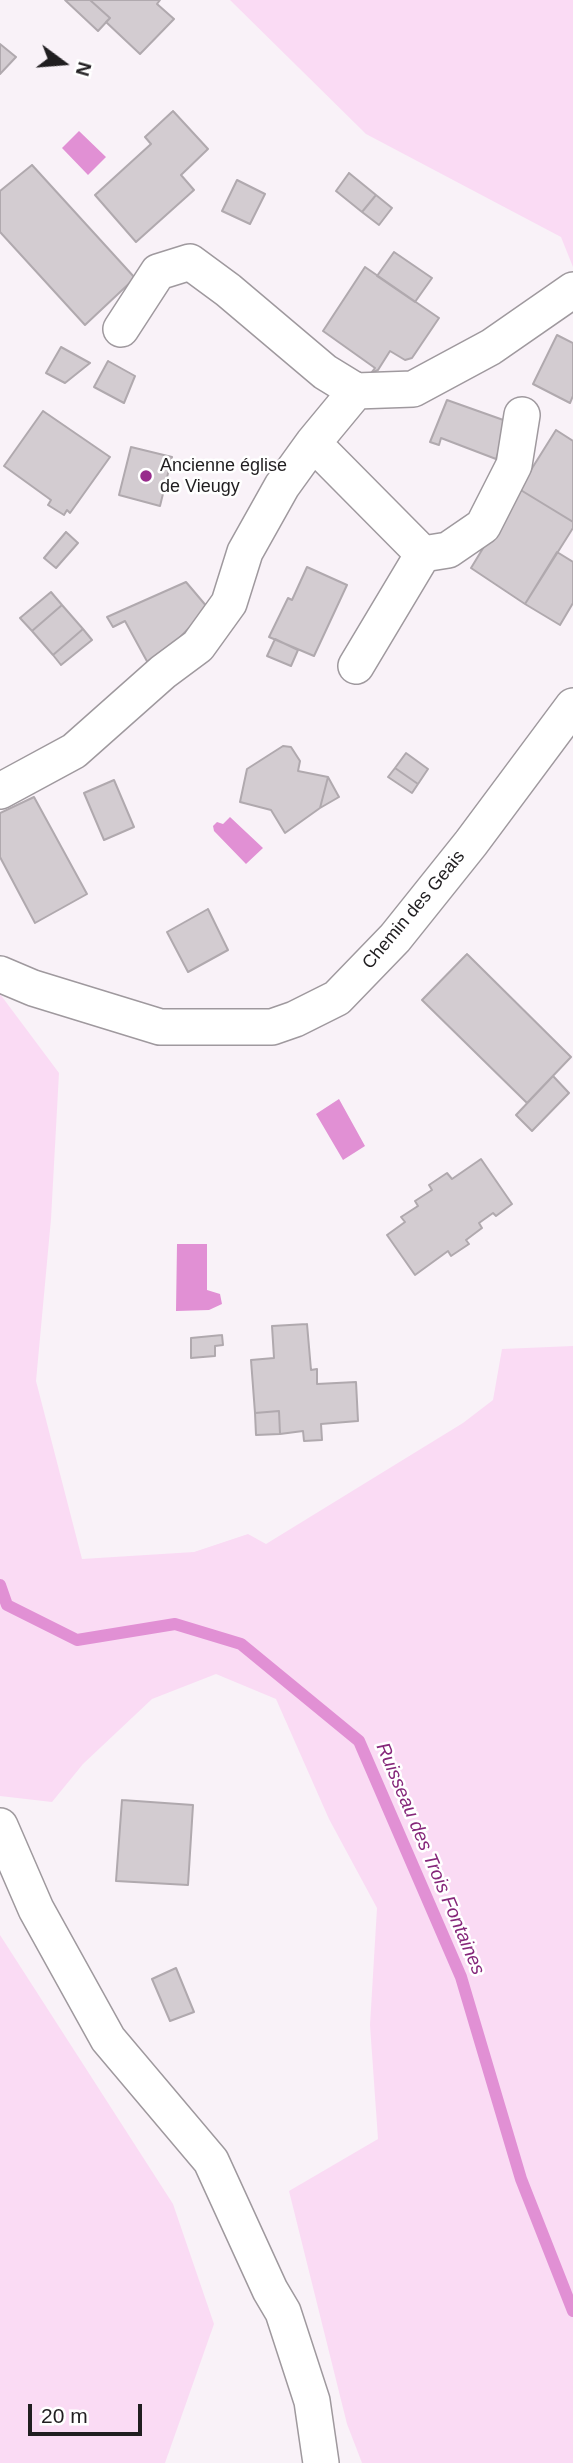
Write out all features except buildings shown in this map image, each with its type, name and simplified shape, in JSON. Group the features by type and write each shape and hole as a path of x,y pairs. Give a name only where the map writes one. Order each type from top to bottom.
{"street":[{"path":"121,329 158,272 190,262 228,290 325,372 356,391 413,389 491,347 573,290"},
{"path":"0,791 74,751 163,672 198,646 229,603 245,552 282,486 356,391"},
{"path":"423,554 448,550 483,526 514,465 522,415"},
{"path":"313,443 423,554"},
{"path":"356,666 423,554"},
{"name":"Chemin des Geais","path":"0,974 33,988 160,1027 272,1027 296,1019 337,998 395,938 471,843 573,706"},
{"path":"0,1826 36,1909 108,2039 211,2161 270,2290 283,2312 312,2401 321,2463"}],"shaded area":[{"path":"230,0 573,0 573,267 561,237 366,134"},
{"path":"79,131 106,157 88,175 62,148"},
{"path":"230,817 263,848 246,864 214,831 213,826 217,822 223,824"},
{"path":"0,994 59,1073 51,1219 36,1381 82,1559 194,1552 248,1534 266,1544 463,1423 493,1400 502,1349 573,1346 573,2463 362,2463 347,2424 289,2191 378,2139 370,2025 377,1908 329,1819 276,1699 216,1674 152,1699 83,1764 52,1802 0,1796"},
{"path":"339,1099 365,1146 343,1160 316,1114"},
{"path":"177,1244 207,1244 207,1290 220,1294 222,1304 209,1310 176,1311"},
{"path":"0,1935 173,2204 214,2324 165,2463 0,2463"}],"waterway":[{"name":"Ruisseau des Trois Fontaines","path":"0,1585 7,1605 77,1640 175,1624 241,1644 359,1741 461,1977 521,2179 573,2311"}],"place":[{"name":"Ancienne église de Vieugy","path":"146,476"}]}
